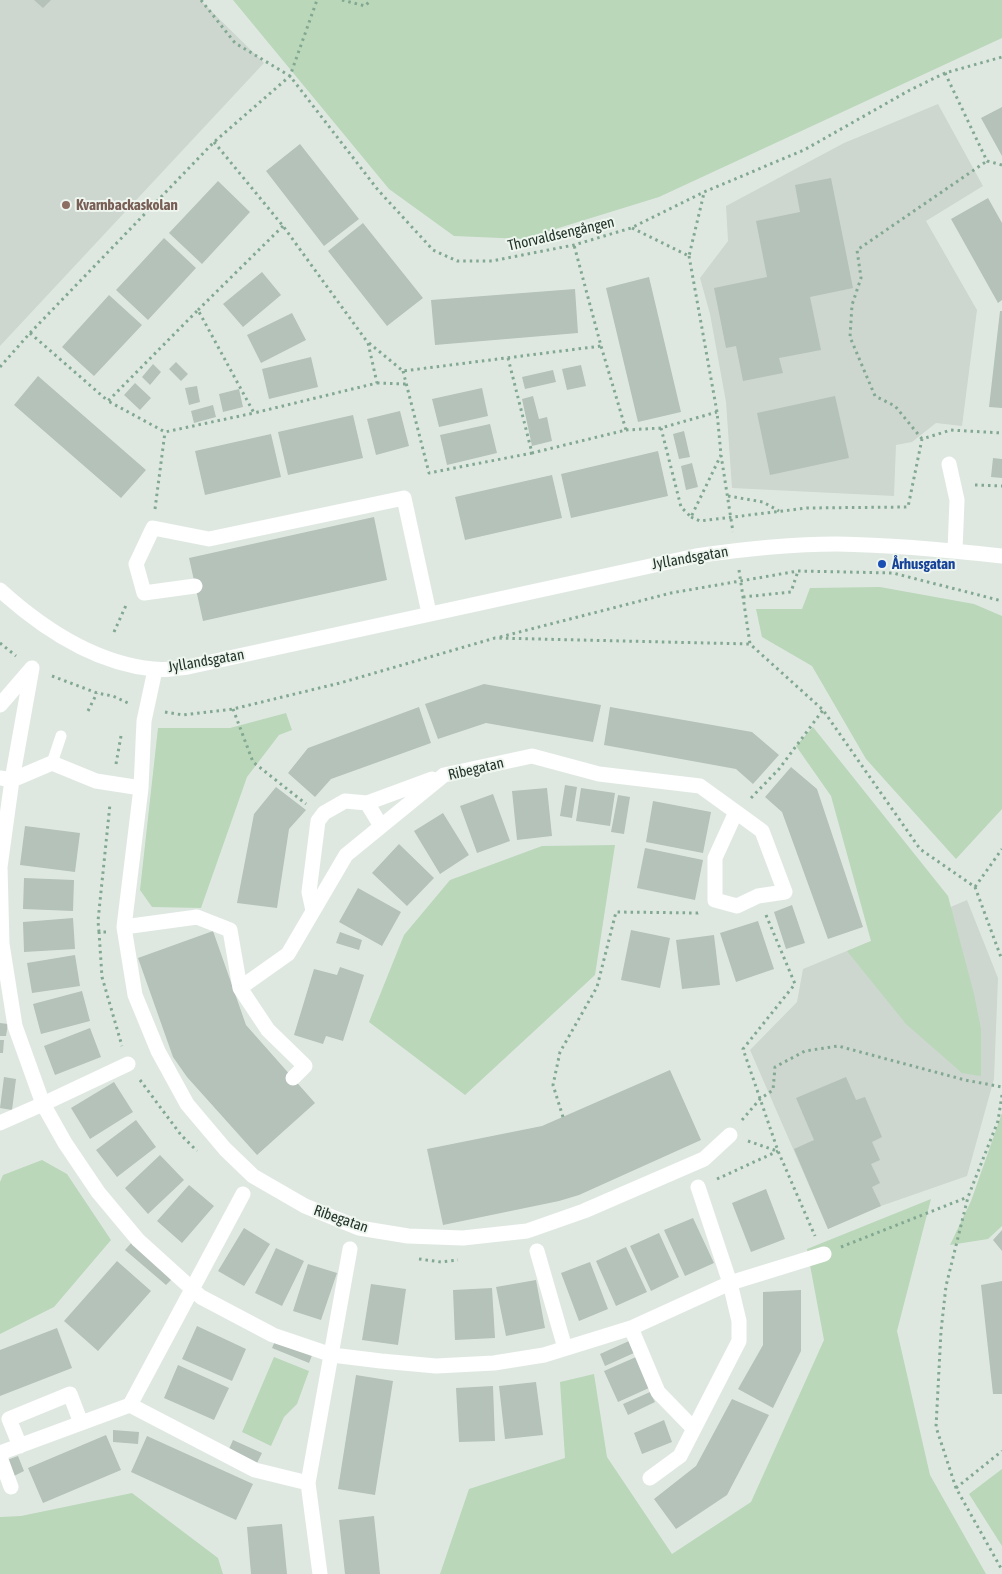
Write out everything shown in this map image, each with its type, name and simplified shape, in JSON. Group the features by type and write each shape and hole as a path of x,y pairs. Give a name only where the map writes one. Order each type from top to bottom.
{"street":[{"path":"949,464 957,500 955,551"},
{"path":"195,586 144,593 136,564 153,528 209,539 404,498 429,613"},
{"name":"Jyllandsgatan","path":"0,590 28,615 70,642 112,662 154,670 188,667 696,556 752,548 837,544 955,551 1002,556"},
{"path":"0,704 32,668"},
{"path":"32,668 6,779 0,867 2,944 15,1026 43,1104 65,1144 98,1192 138,1240 201,1297 273,1335 332,1355 381,1362 436,1366 494,1363 544,1355 631,1328 730,1283 824,1254"},
{"name":"Ribegatan","path":"154,670 144,721 141,788 124,927 135,996 158,1051 187,1104 225,1149 254,1176 305,1206 359,1228 408,1236 463,1238 527,1231 584,1211 704,1159 730,1135"},
{"name":"Ribegatan","path":"240,988 288,954 346,855 444,775 532,756 600,774 700,786 762,831 785,892 758,896 737,906 716,900"},
{"path":"6,779 52,763 96,781 141,788"},
{"path":"313,911 309,892 318,821 324,812 345,801 367,803 444,775"},
{"path":"367,803 381,826"},
{"path":"716,900 715,858 736,812"},
{"path":"124,927 198,918 230,930 240,988 268,1030 305,1066 293,1078"},
{"path":"0,1122 128,1064"},
{"path":"650,1478 680,1456 739,1341 739,1321 730,1283 698,1187"},
{"path":"0,1453 130,1405 243,1194"},
{"name":"Ribegatan","path":"320,1574 308,1483 350,1250"},
{"path":"537,1251 564,1348"},
{"path":"631,1328 658,1392 693,1428"},
{"path":"20,1446 9,1419 70,1394 80,1423"},
{"path":"130,1405 255,1470 308,1483"},
{"path":"0,1458 11,1487"}],"lane":[{"path":"52,763 61,736"}],"path":[{"name":"Thorvaldsengången","path":"201,0 235,43 290,76 378,190 433,250 457,261 492,261 574,245 631,228 704,192 804,150 910,90 945,73 1002,57"},
{"path":"0,367 30,333 214,142 290,76 316,0"},
{"path":"342,0 365,6 371,0"},
{"path":"945,73 988,162"},
{"path":"214,142 283,226 368,343 403,371 429,473 626,430 661,428 717,412"},
{"path":"922,439 895,406 875,396 850,337 852,305 862,278 858,250 988,162 1002,165"},
{"path":"704,192 689,256 717,412 721,455 729,505"},
{"path":"108,401 283,226"},
{"path":"631,228 689,256"},
{"path":"574,245 626,430"},
{"path":"198,310 254,412"},
{"path":"30,333 108,401 165,432 377,383 406,384"},
{"path":"368,343 377,383"},
{"path":"403,371 601,346"},
{"path":"508,358 532,452"},
{"path":"661,428 681,507 691,517 700,522 807,508 908,508 922,439"},
{"path":"922,439 951,430 1002,433"},
{"path":"153,528 165,432"},
{"path":"691,517 721,455"},
{"path":"954,484 1002,486"},
{"path":"728,496 763,502 779,511"},
{"path":"743,597 791,592 798,571"},
{"path":"163,711 182,715 233,708 340,683 495,638 671,594 798,571 892,573 1002,601"},
{"path":"742,588 750,644 823,710 920,849 975,887 1002,960"},
{"path":"495,638 750,644"},
{"path":"0,643 32,668 97,693 114,696 127,703"},
{"path":"88,711 97,693"},
{"path":"233,708 253,762 307,805"},
{"path":"756,792 779,768 823,710"},
{"path":"110,800 98,932 102,977 128,1064"},
{"path":"975,887 1002,850"},
{"path":"758,896 795,984 742,1049 778,1151 824,1254 968,1197"},
{"path":"564,1117 553,1085 560,1052 597,987 616,912 698,913 716,900"},
{"path":"98,932 107,932"},
{"path":"778,1151 730,1135 760,1099 773,1090 776,1067 805,1051 838,1046 965,1080 1002,1087"},
{"path":"1002,1095 998,1121 968,1197 946,1286 941,1331 936,1427 956,1488 1002,1570"},
{"path":"698,1187 778,1151"},
{"path":"956,1488 1002,1451"}],"shaded area":[{"name":"Kvarnbackaskolan","path":"0,0 200,0 264,63 0,346"},
{"path":"938,104 983,186 926,221 977,310 962,426 936,423 912,442 896,445 894,496 732,488 726,402 710,314 700,278 728,241 726,206 844,143"},
{"path":"967,900 998,978 994,1079 967,1176 881,1206 828,1229 750,1050 797,1002 803,969"}],"green space":[{"path":"233,0 1002,0 1002,38 659,197 523,239 454,236 389,189"},
{"path":"880,587 974,604 1002,616 1002,809 956,859 866,759 812,666 762,637 756,609 802,609 810,588"},
{"path":"286,713 292,730 279,735 247,777 201,908 152,907 140,890 158,728 230,728"},
{"path":"813,727 948,896 974,994 981,1029 981,1076 962,1073 906,1024 847,951 871,941 831,796 796,746"},
{"path":"615,845 595,975 465,1095 369,1022 404,935 450,880 542,846"},
{"path":"1002,1113 1002,1226 988,1239 950,1245 971,1201"},
{"path":"42,1160 67,1174 111,1240 54,1307 0,1334 0,1182 3,1175"},
{"path":"931,1199 897,1331 930,1475 986,1574 440,1574 469,1489 565,1458 560,1382 594,1374 607,1457 672,1554 751,1502 824,1340 807,1249"},
{"path":"274,1357 309,1371 297,1404 284,1417 271,1446 242,1432"},
{"path":"1002,1469 1002,1546 969,1494"},
{"path":"132,1493 218,1558 223,1574 0,1574 0,1517 21,1516"}],"building":[{"path":"34,0 51,0 43,8"},
{"path":"1002,107 1002,156 981,118"},
{"path":"300,144 359,219 324,246 266,171"},
{"path":"831,178 853,288 810,297 821,350 779,358 783,373 743,381 736,346 726,348 714,288 767,277 756,221 800,212 795,185"},
{"path":"218,181 250,212 202,264 169,233"},
{"path":"988,198 1002,223 1002,300 998,303 951,219"},
{"path":"363,223 423,298 387,326 328,251"},
{"path":"164,238 196,268 148,320 116,290"},
{"path":"262,272 281,295 243,327 223,304"},
{"path":"649,277 681,412 638,422 606,288"},
{"path":"575,289 578,333 435,345 431,300"},
{"path":"109,295 142,325 94,376 62,347"},
{"path":"1000,311 1002,311 1002,408 989,407"},
{"path":"292,313 306,340 261,363 247,335"},
{"path":"311,357 318,387 269,399 262,369"},
{"path":"176,362 188,374 181,381 169,369"},
{"path":"153,364 161,372 150,385 142,377"},
{"path":"581,365 586,386 567,390 562,369"},
{"path":"553,370 556,382 525,389 522,377"},
{"path":"38,376 146,470 121,498 14,405"},
{"path":"135,383 151,398 140,410 124,395"},
{"path":"197,386 200,402 189,405 185,388"},
{"path":"482,388 488,416 439,427 432,399"},
{"path":"239,389 243,407 223,412 219,394"},
{"path":"533,396 539,419 547,417 552,441 532,446 522,399"},
{"path":"835,396 849,458 770,475 757,413"},
{"path":"213,405 216,417 194,423 191,411"},
{"path":"400,411 409,446 376,455 367,419"},
{"path":"353,415 363,458 288,475 278,432"},
{"path":"490,424 497,453 447,465 440,435"},
{"path":"684,431 690,457 679,459 673,434"},
{"path":"271,434 281,477 205,495 195,451"},
{"path":"658,451 668,496 571,518 561,474"},
{"path":"993,458 1002,459 1002,478 991,477"},
{"path":"692,463 698,487 686,490 681,466"},
{"path":"552,475 562,518 465,540 455,497"},
{"path":"374,517 387,580 203,621 189,558"},
{"path":"484,684 601,705 593,742 486,723 438,739 425,704"},
{"path":"419,707 431,743 331,779 315,797 288,773 308,748"},
{"path":"610,707 752,732 779,755 753,784 736,769 604,745"},
{"path":"791,767 817,789 863,927 828,939 782,812 765,797"},
{"path":"565,785 577,787 572,818 560,816"},
{"path":"276,787 306,810 289,829 277,908 237,903 254,814"},
{"path":"547,788 552,836 517,840 512,791"},
{"path":"581,788 615,793 610,826 576,821"},
{"path":"493,794 510,841 477,853 460,806"},
{"path":"618,795 630,797 624,834 611,832"},
{"path":"653,801 711,812 703,853 646,842"},
{"path":"443,813 469,855 440,874 414,831"},
{"path":"25,826 80,833 75,872 20,865"},
{"path":"399,844 434,878 407,906 372,873"},
{"path":"645,848 703,860 695,900 637,888"},
{"path":"24,878 74,880 73,911 23,909"},
{"path":"358,888 401,912 382,946 339,922"},
{"path":"792,905 805,943 786,949 774,912"},
{"path":"73,918 75,949 24,952 23,922"},
{"path":"758,921 774,969 736,982 720,933"},
{"path":"631,930 670,938 660,988 621,980"},
{"path":"213,931 246,1025 315,1103 257,1155 187,1077 173,1057 138,958"},
{"path":"340,932 362,940 359,950 336,943"},
{"path":"714,935 720,985 682,989 676,940"},
{"path":"75,955 80,986 32,993 27,963"},
{"path":"340,967 364,975 343,1041 326,1036 323,1044 294,1035 314,969 337,975"},
{"path":"82,991 90,1021 41,1034 33,1004"},
{"path":"0,1023 8,1024 6,1036 0,1036"},
{"path":"90,1028 101,1057 55,1075 44,1046"},
{"path":"0,1040 4,1040 3,1053 0,1053"},
{"path":"670,1070 701,1140 579,1195 559,1201 443,1225 427,1149 542,1126"},
{"path":"4,1077 16,1079 12,1110 0,1108"},
{"path":"846,1077 856,1100 865,1097 882,1137 872,1142 880,1160 871,1164 880,1183 872,1187 881,1206 828,1229 794,1149 814,1140 796,1098"},
{"path":"114,1082 133,1112 90,1139 71,1108"},
{"path":"136,1120 156,1147 117,1177 96,1150"},
{"path":"160,1155 184,1180 148,1214 125,1188"},
{"path":"189,1185 214,1206 182,1243 157,1221"},
{"path":"766,1189 785,1239 751,1252 732,1203"},
{"path":"693,1218 714,1263 685,1276 664,1230"},
{"path":"244,1228 270,1244 244,1286 218,1271"},
{"path":"1002,1230 1002,1251 993,1240"},
{"path":"659,1233 679,1277 651,1291 630,1246"},
{"path":"133,1241 174,1277 166,1285 125,1250"},
{"path":"626,1247 647,1292 616,1306 596,1261"},
{"path":"276,1248 304,1261 282,1306 255,1293"},
{"path":"117,1261 151,1291 98,1351 64,1321"},
{"path":"590,1262 608,1309 579,1321 561,1273"},
{"path":"308,1264 337,1273 321,1320 293,1311"},
{"path":"536,1280 545,1328 506,1336 496,1287"},
{"path":"1002,1281 1002,1394 993,1394 981,1285"},
{"path":"371,1284 406,1289 398,1345 362,1340"},
{"path":"492,1288 495,1338 455,1340 453,1290"},
{"path":"801,1290 801,1351 773,1408 738,1389 763,1345 763,1292"},
{"path":"197,1326 246,1349 232,1381 182,1359"},
{"path":"57,1328 72,1368 0,1396 0,1350"},
{"path":"276,1339 313,1353 309,1363 272,1348"},
{"path":"629,1341 634,1353 605,1366 600,1354"},
{"path":"636,1357 649,1388 618,1402 604,1371"},
{"path":"178,1365 229,1388 214,1420 164,1398"},
{"path":"356,1375 393,1381 375,1495 338,1489"},
{"path":"536,1382 543,1435 505,1439 499,1386"},
{"path":"493,1386 495,1441 459,1442 456,1388"},
{"path":"650,1392 655,1402 628,1415 623,1404"},
{"path":"732,1399 769,1415 727,1495 676,1529 654,1499 696,1466"},
{"path":"664,1420 672,1442 642,1454 634,1433"},
{"path":"113,1430 139,1432 138,1444 113,1442"},
{"path":"106,1435 121,1470 43,1503 28,1468"},
{"path":"147,1436 253,1484 236,1520 131,1472"},
{"path":"233,1440 262,1453 257,1463 229,1449"},
{"path":"18,1456 24,1471 14,1476 7,1460"},
{"path":"374,1516 380,1574 345,1574 339,1520"},
{"path":"282,1524 287,1574 251,1574 247,1527"}],"place":[{"name":"Kvarnbackaskolan","path":"66,205"},
{"name":"Århusgatan","path":"882,564"}]}
